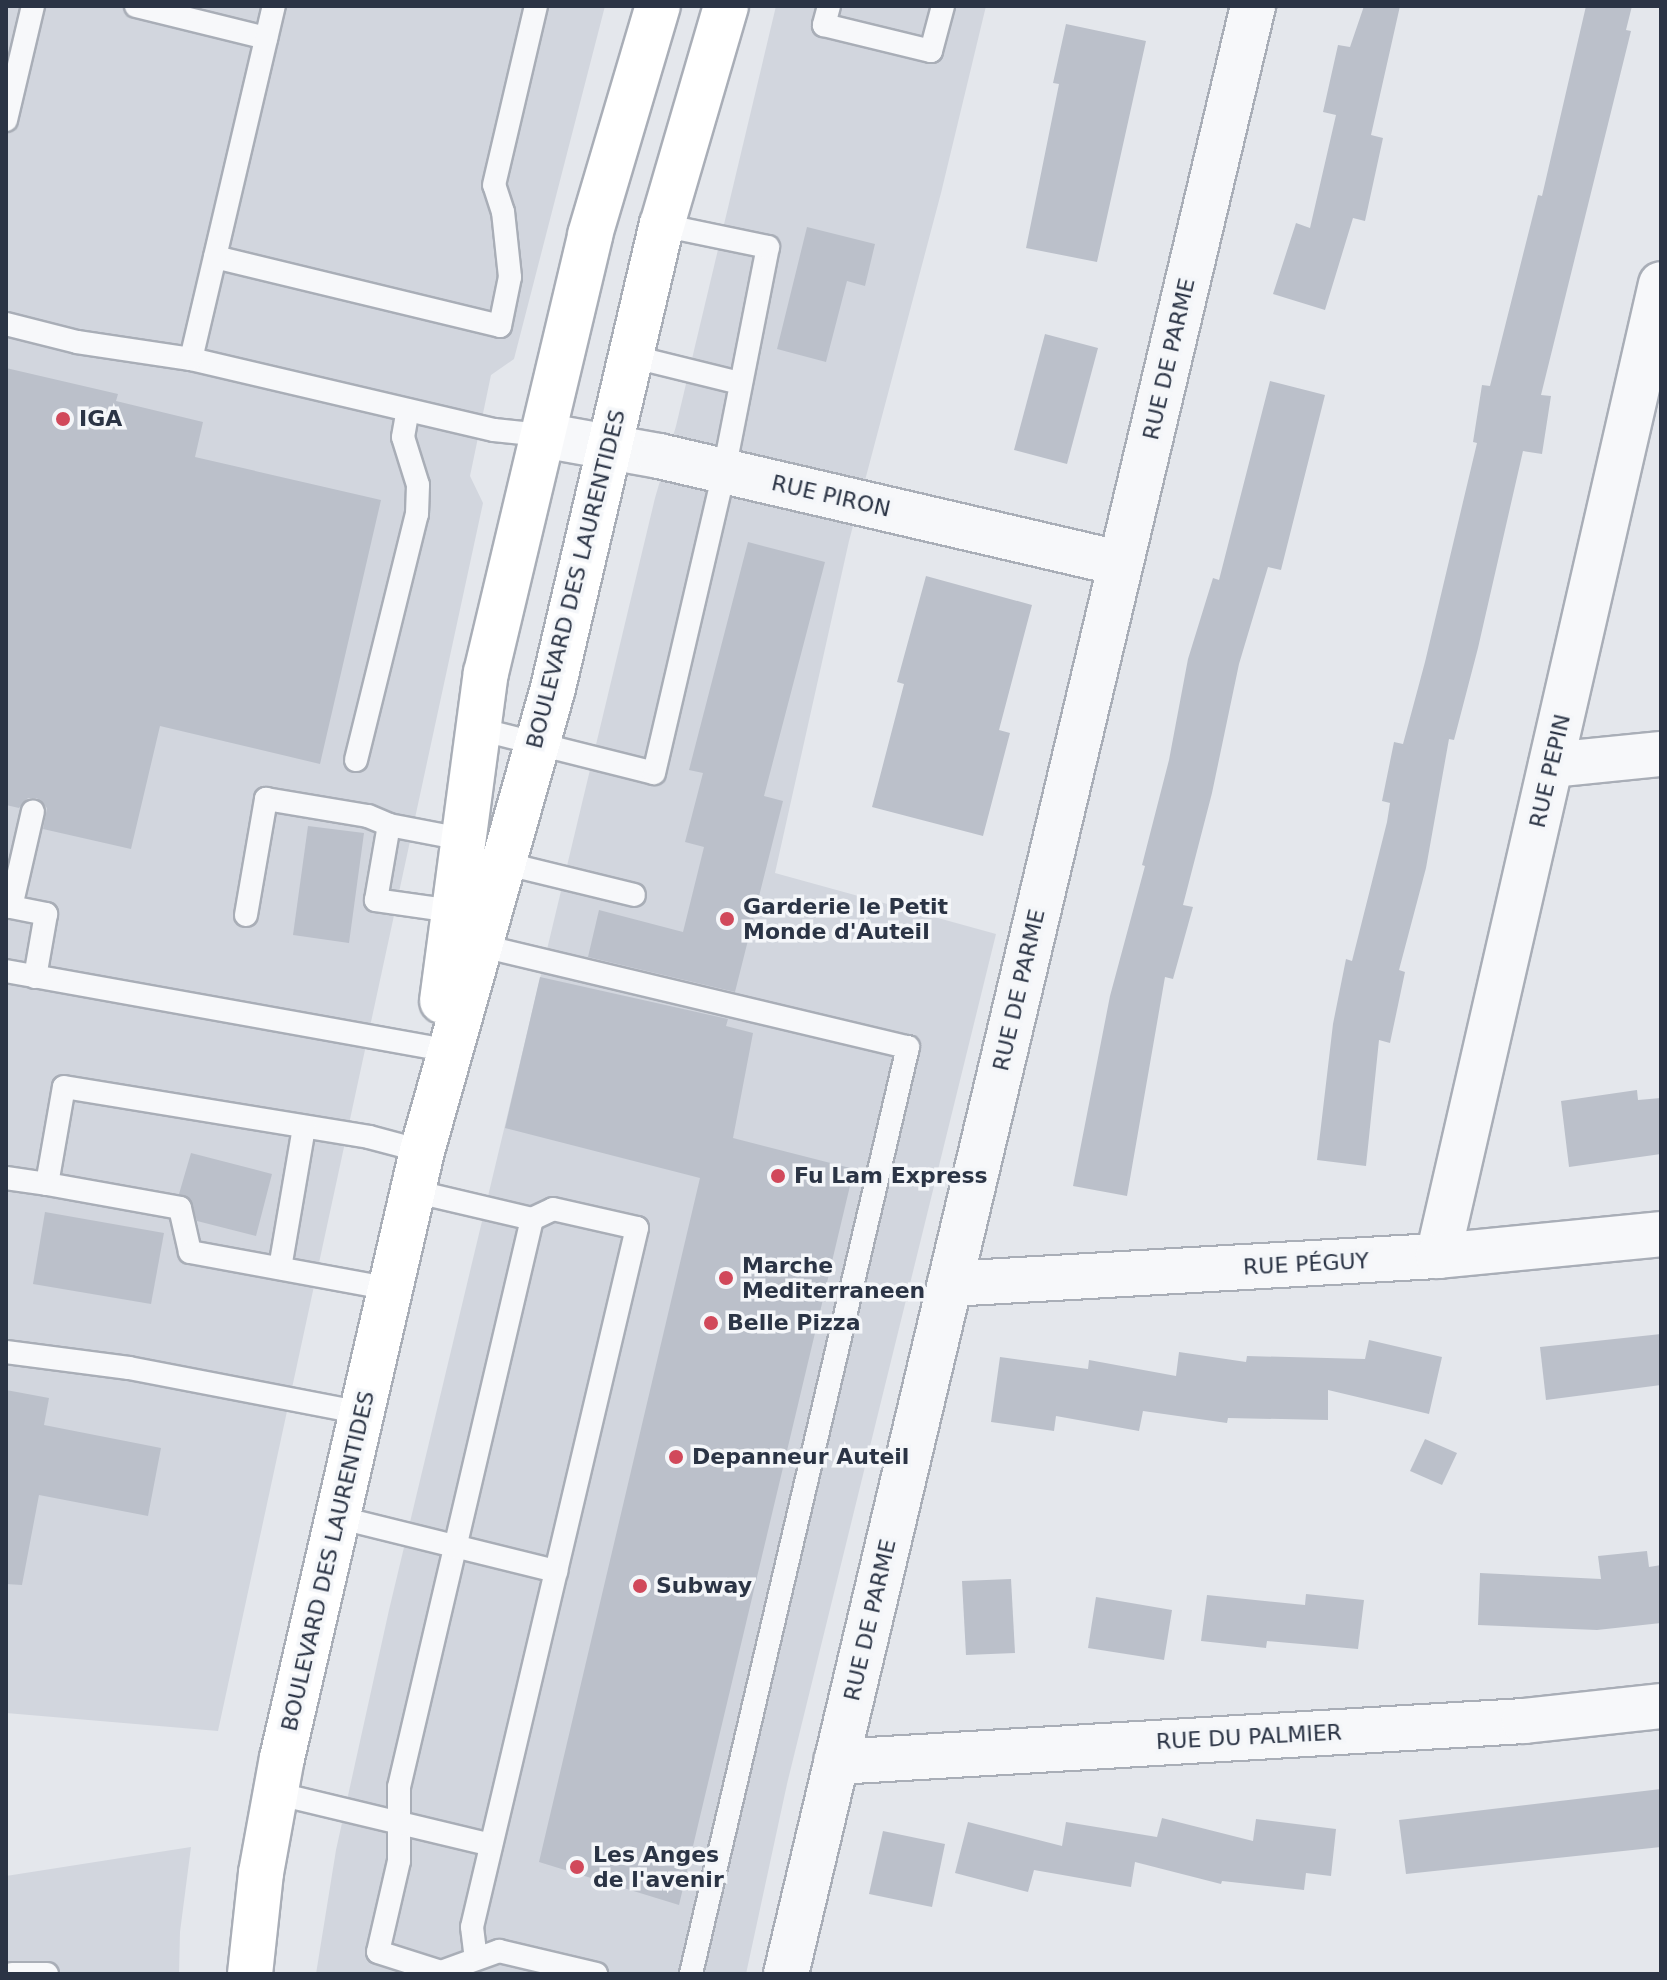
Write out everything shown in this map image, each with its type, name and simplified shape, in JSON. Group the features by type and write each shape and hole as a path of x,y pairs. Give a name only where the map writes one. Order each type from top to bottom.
{"main road":[{"name":"BOULEVARD DES LAURENTIDES","path":"250,1974 256,1903 275,1793 391,1289 468,928 463,846 486,673 606,173 658,6"},
{"name":"BOULEVARD DES LAURENTIDES","path":"417,1171 435,1048 468,928 506,856 537,744 662,225 726,6"}],"street":[{"name":"RUE DE PARME","path":"786,1974 1253,6"},
{"name":"RUE PEPIN","path":"1438,1256 1661,284"},
{"name":"RUE PIRON","path":"542,435 724,471 1120,563"},
{"path":"1551,765 1661,754"},
{"name":"RUE PÉGUY","path":"950,1284 1438,1256 1661,1234"},
{"name":"RUE DU PALMIER","path":"836,1762 1524,1721 1661,1706"}],"lane":[{"path":"6,120 33,6"},
{"path":"136,6 266,38"},
{"path":"191,359 274,6"},
{"path":"215,257 500,326 510,277 503,212 494,185 536,6"},
{"path":"829,6 824,25 931,51 943,6"},
{"path":"479,729 654,773 724,471 768,247 662,225"},
{"path":"6,324 77,342 191,359 494,430 542,435"},
{"path":"630,356 740,383"},
{"path":"356,760 417,514 418,485 403,437 408,410"},
{"path":"246,915 266,799 368,816 389,825 634,895"},
{"path":"33,811 8,906 46,914 35,977"},
{"path":"389,825 376,900 468,928 908,1047 691,1974"},
{"path":"6,971 435,1048"},
{"path":"47,1184 64,1087 304,1127 532,1219 553,1209 637,1228 472,1927 476,1958"},
{"path":"280,1268 304,1127"},
{"path":"6,1178 180,1208 190,1252 391,1289"},
{"path":"532,1219 399,1787 399,1861 378,1952 441,1973 499,1951 596,1974"},
{"path":"6,1352 129,1368 363,1413"},
{"path":"337,1517 556,1571"},
{"path":"275,1793 491,1845"},
{"path":"12,1974 47,1974"}],"shaded area":[{"path":"6,6 605,6 514,359 491,375 470,476 483,503 218,1731 6,1713"},
{"path":"776,6 986,6 941,193 849,541 775,873 996,934 787,1784 746,1974 316,1974 336,1850 389,1610"},
{"path":"191,1847 180,1932 179,1974 6,1974 6,1876"}],"building":[{"path":"1364,6 1400,6 1371,135 1383,138 1365,221 1353,218 1325,310 1273,294 1296,223 1310,228 1336,115 1323,112 1338,45 1350,47"},
{"path":"1586,6 1632,6 1626,30 1631,31 1541,395 1551,396 1542,454 1523,451 1478,648 1454,740 1449,739 1426,868 1399,970 1405,972 1390,1043 1379,1040 1366,1166 1317,1160 1333,1024 1346,959 1352,961 1387,822 1390,803 1382,801 1394,742 1403,744 1425,662 1477,443 1473,442 1482,385 1490,386 1538,195 1542,196"},
{"path":"1066,24 1146,41 1097,262 1026,248 1059,84 1053,83"},
{"path":"807,227 875,244 865,286 847,281 826,362 777,349"},
{"path":"1045,334 1098,348 1067,464 1014,450"},
{"path":"6,368 118,394 116,401 203,422 195,457 381,500 320,764 160,726 131,849 43,829 47,808 37,798 28,798 19,808 6,805"},
{"path":"1270,381 1325,395 1281,570 1268,567 1239,664 1212,793 1183,905 1193,907 1173,979 1165,977 1127,1196 1073,1186 1110,996 1145,866 1142,865 1169,760 1188,659 1213,578 1219,580"},
{"path":"748,542 825,562 764,796 783,801 735,992 588,957 599,910 683,932 704,847 685,842 703,773 689,770"},
{"path":"926,576 1032,605 999,730 1010,733 983,836 872,807 904,684 897,682"},
{"path":"308,826 364,833 349,943 293,935"},
{"path":"540,977 728,1019 726,1026 753,1033 733,1138 854,1169 679,1905 539,1862 700,1178 505,1128"},
{"path":"1637,1090 1638,1100 1661,1098 1661,1154 1569,1167 1561,1101"},
{"path":"191,1153 272,1174 256,1236 197,1221 190,1199 179,1194"},
{"path":"45,1212 164,1233 151,1304 33,1284"},
{"path":"1661,1334 1661,1385 1546,1400 1540,1347"},
{"path":"1369,1340 1442,1357 1429,1414 1328,1390 1328,1420 1228,1418 1227,1423 1143,1411 1139,1431 1056,1416 1054,1431 991,1422 1000,1357 1088,1369 1089,1360 1176,1376 1179,1352 1246,1362 1247,1356 1365,1359"},
{"path":"6,1390 49,1398 44,1425 161,1448 148,1516 39,1495 22,1585 6,1584"},
{"path":"1425,1439 1457,1453 1442,1485 1410,1471"},
{"path":"1647,1551 1649,1567 1661,1565 1661,1623 1597,1630 1478,1625 1480,1573 1601,1579 1598,1556"},
{"path":"1011,1579 1015,1653 966,1655 962,1581"},
{"path":"1306,1594 1364,1600 1358,1649 1267,1641 1266,1648 1201,1641 1207,1595 1305,1605"},
{"path":"1096,1597 1172,1610 1164,1660 1088,1648"},
{"path":"1661,1789 1661,1847 1406,1874 1399,1820"},
{"path":"1162,1818 1253,1841 1256,1819 1336,1829 1331,1876 1306,1873 1304,1890 1222,1881 1221,1884 1135,1862 1131,1887 1034,1870 1028,1892 955,1873 968,1822 1062,1846 1066,1822 1157,1837"},
{"path":"883,1831 945,1844 932,1907 869,1894"}],"place":[{"name":"IGA","path":"63,419"},
{"name":"Garderie le Petit Monde d'Auteil","path":"727,919"},
{"name":"Fu Lam Express","path":"778,1176"},
{"name":"Marche Mediterraneen","path":"726,1278"},
{"name":"Belle Pizza","path":"711,1323"},
{"name":"Depanneur Auteil","path":"676,1457"},
{"name":"Subway","path":"640,1586"},
{"name":"Les Anges de l'avenir","path":"577,1867"}]}
